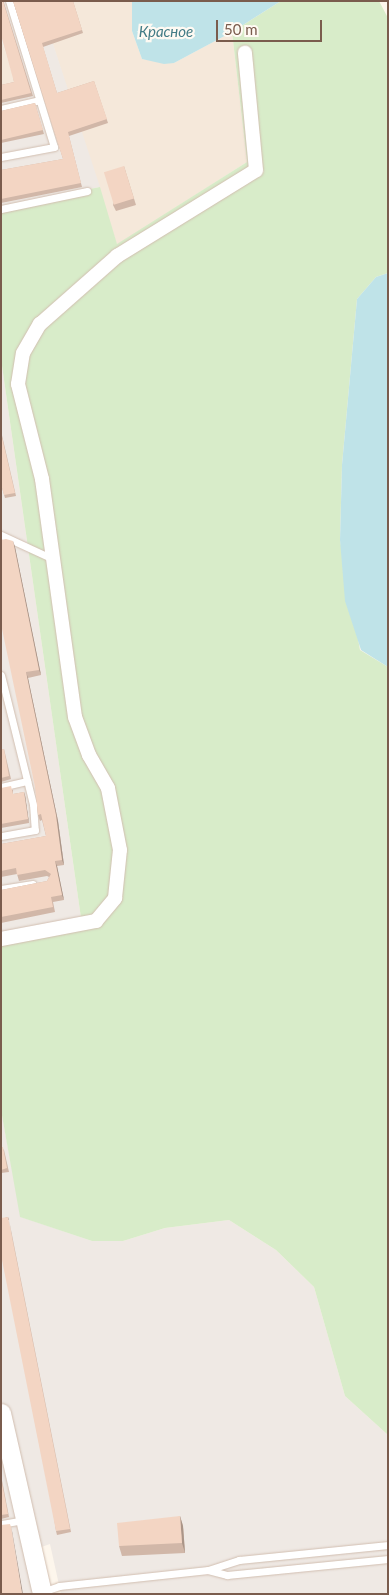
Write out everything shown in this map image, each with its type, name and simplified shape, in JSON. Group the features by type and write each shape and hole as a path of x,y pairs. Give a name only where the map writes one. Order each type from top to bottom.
{"street":[{"path":"1,939 96,921 115,898 120,850 108,788 89,755 75,717 42,479 18,384 23,353 40,324 117,256 256,170 245,53"},
{"path":"1,1413 42,1593"}],"lane":[{"path":"1,157 54,146 10,1"},
{"path":"1,109 39,100"},
{"path":"1,209 87,191"},
{"path":"1,535 53,559"},
{"path":"1,676 33,804 35,830 1,836"},
{"path":"1,787 27,782"},
{"path":"1,889 39,883"},
{"path":"1,1524 24,1520"},
{"path":"42,1593 59,1586 208,1570 238,1560 388,1546"},
{"path":"208,1570 227,1575 388,1559"}],"shaded area":[{"path":"1,1 39,1 100,187 1,206 1,88 16,85 1,38"},
{"path":"39,1 132,1 132,31 142,59 174,63 232,32 247,162 117,245"},
{"path":"1,38 16,85 1,88"},
{"path":"1,359 82,925 1,943"},
{"path":"1,1110 21,1217 92,1241 123,1241 165,1228 229,1220 276,1250 314,1287 345,1396 388,1435 388,1594 61,1594 50,1544 27,1552 35,1594 1,1594"}],"green space":[{"path":"281,1 379,1 388,18 388,273 376,277 357,299 342,465 340,540 360,650 388,667 388,1435 345,1396 314,1287 276,1250 229,1220 165,1228 123,1241 92,1241 20,1217 1,1110 1,943 82,925 1,359 1,206 100,187 117,244 247,162 232,32"}],"water":[{"name":"Красное","path":"132,1 281,1 232,32 174,63 164,64 142,59 132,31"},
{"path":"388,273 388,667 361,650 345,601 340,540 342,465 357,299 376,277"}],"building":[{"path":"1,1 3,1 31,93 1,100 1,85 14,82 1,35"},
{"path":"13,1 73,1 82,30 42,43 57,93 94,81 107,119 68,132 81,183 1,199 1,170 63,159"},
{"path":"35,103 43,130 1,140 1,111"},
{"path":"124,166 134,199 114,205 104,172"},
{"path":"1,433 15,493 4,495 1,484"},
{"path":"1,540 13,541 39,670 26,672 56,815 62,860 55,861 62,895 51,897 53,907 1,917 1,890 47,881 51,874 45,870 17,875 16,868 1,871 1,844 46,836 41,814 38,815 35,787 1,624"},
{"path":"4,749 9,776 1,778 1,750"},
{"path":"11,786 13,794 24,792 28,819 1,824 1,788"},
{"path":"1,1147 3,1147 7,1168 1,1170"},
{"path":"8,1217 70,1529 56,1531 1,1255 1,1218"},
{"path":"1,1478 8,1514 1,1515"},
{"path":"180,1516 182,1543 119,1546 117,1523"},
{"path":"10,1524 22,1594 1,1594 1,1525"}]}
